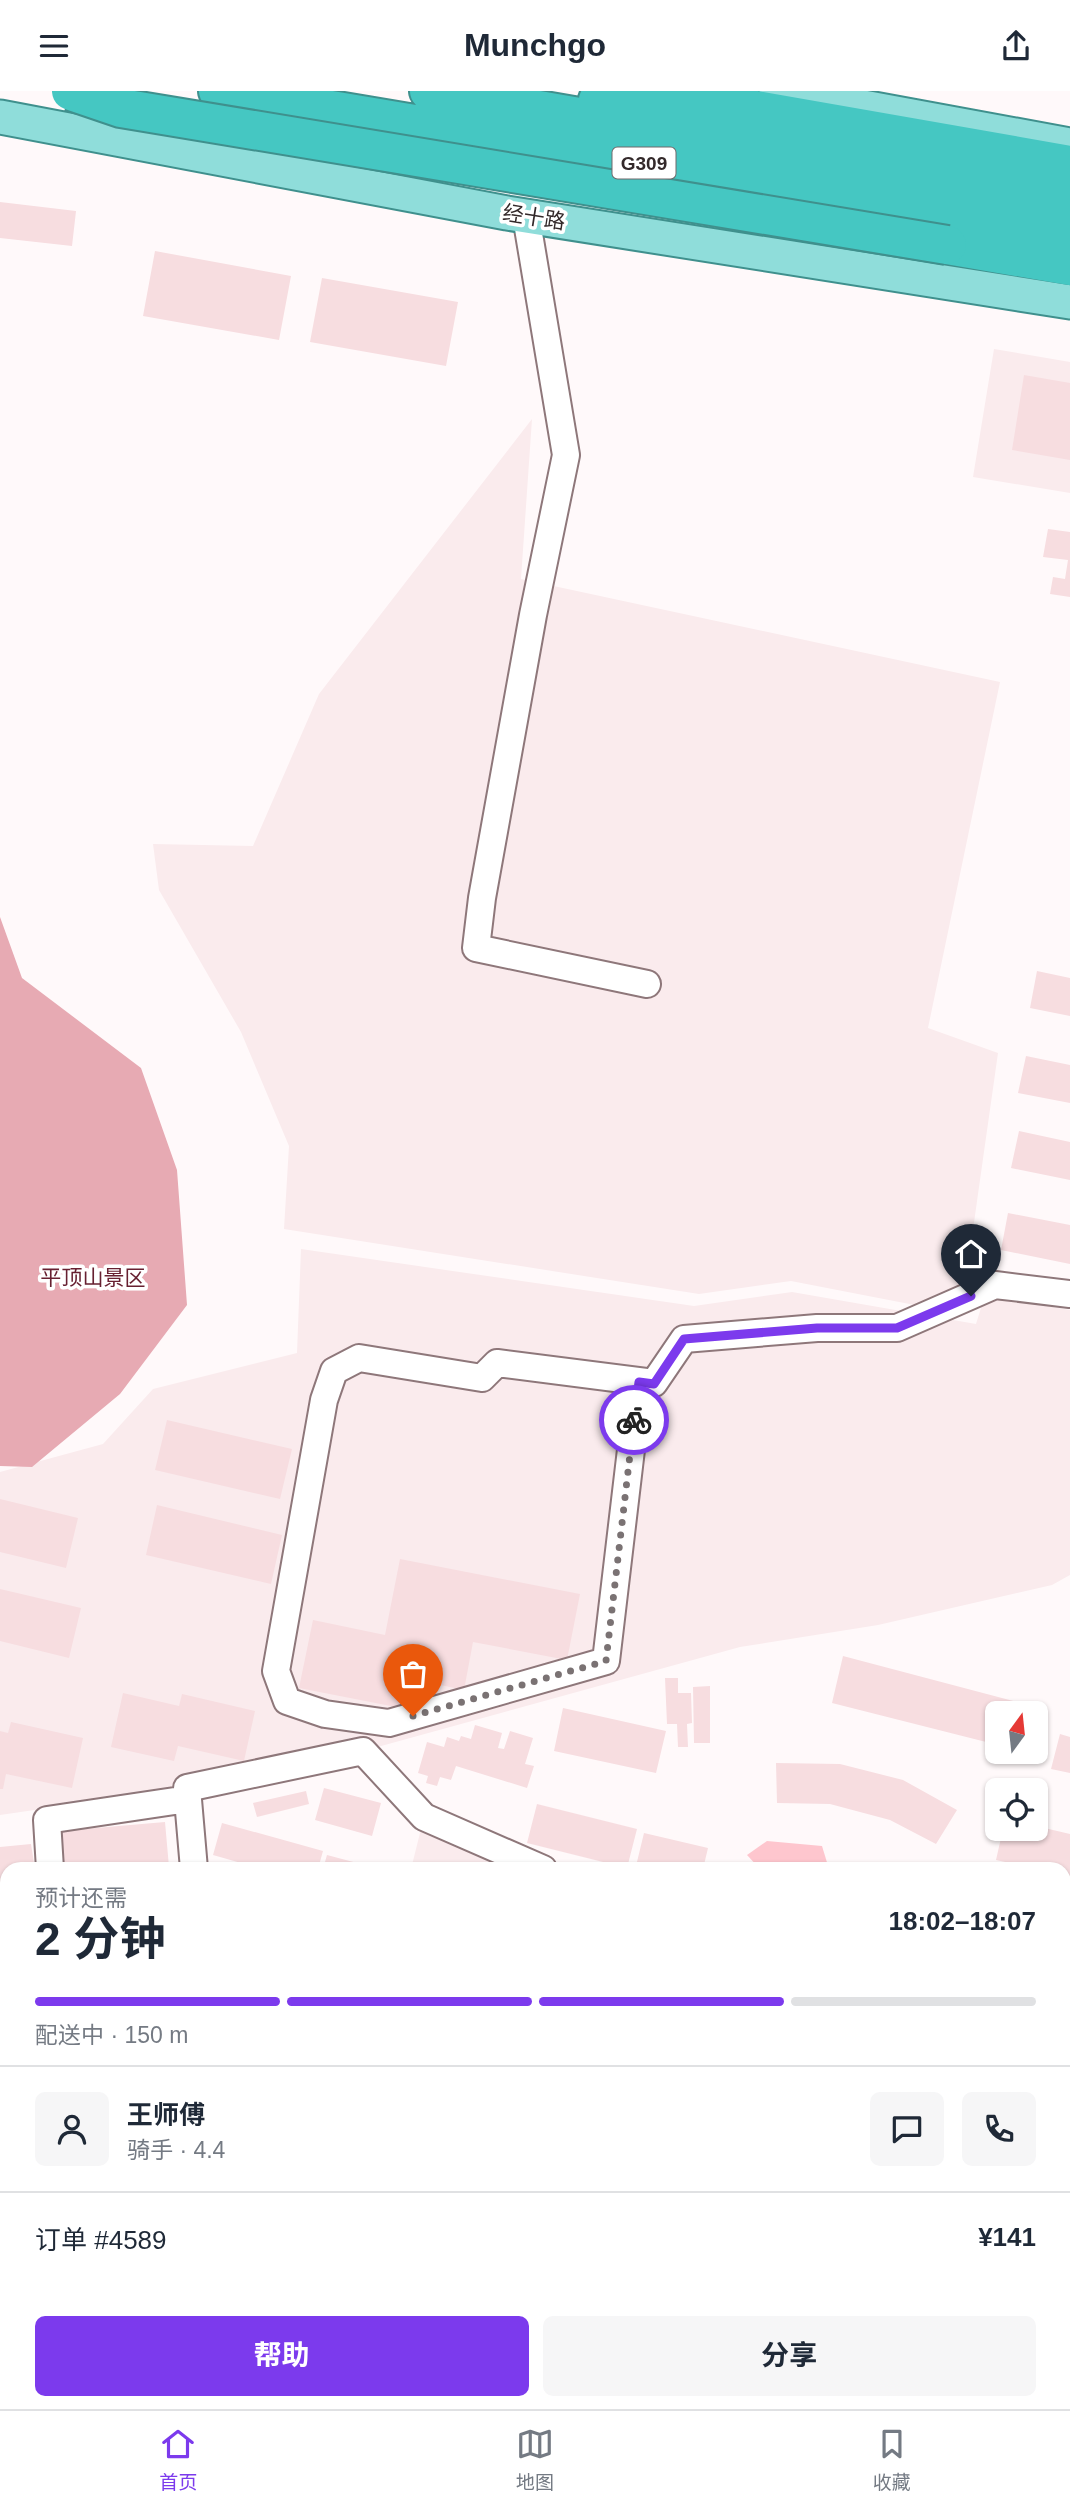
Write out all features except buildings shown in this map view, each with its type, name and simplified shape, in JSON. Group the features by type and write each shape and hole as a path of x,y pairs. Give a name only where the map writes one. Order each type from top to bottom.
{"highway":[{"path":"71,91 121,108 1070,266"},
{"name":"G309","path":"218,91 1070,234"},
{"path":"436,92 733,106 1070,165"},
{"name":"G309","path":"436,92 1070,202"}],"main road":[{"path":"776,91 1070,145"},
{"name":"经十路","path":"0,117 526,216 1070,302"}],"street":[{"path":"526,216 566,455 533,615 482,898 476,948 648,984"},
{"path":"639,1382 606,1661 388,1723 325,1714 287,1702 276,1671 324,1400 334,1371 359,1358 482,1378 497,1363 654,1384 684,1339 817,1328 897,1328 995,1285 1070,1294"},
{"path":"193,1862 187,1788 363,1751 424,1817 527,1862"},
{"path":"50,1862 47,1820 188,1799"}],"shaded area":[{"path":"994,349 1070,362 1070,493 973,477"},
{"path":"532,419 521,579 1000,682 928,1028 998,1053 961,1314 791,1281 699,1294 284,1229 289,1146 241,1032 159,890 153,844 253,846 319,694"},
{"path":"301,1249 694,1306 792,1292 976,1324 985,1295 1070,1310 1070,1575 1052,1585 878,1625 740,1647 363,1751 187,1788 0,1815 0,1472 103,1444 153,1389 297,1353"},
{"path":"424,1817 527,1862 413,1862"},
{"path":"767,1841 822,1846 827,1862 754,1862 747,1855"}],"green space":[{"name":"平顶山景区","path":"0,917 22,978 141,1068 177,1170 187,1305 120,1394 32,1467 0,1466"}],"way so far":[{"path":"413,1716 606,1661 634,1420"}],"route":[{"path":"634,1420 639,1382 654,1384 684,1339 817,1328 897,1328 971,1296"}]}
